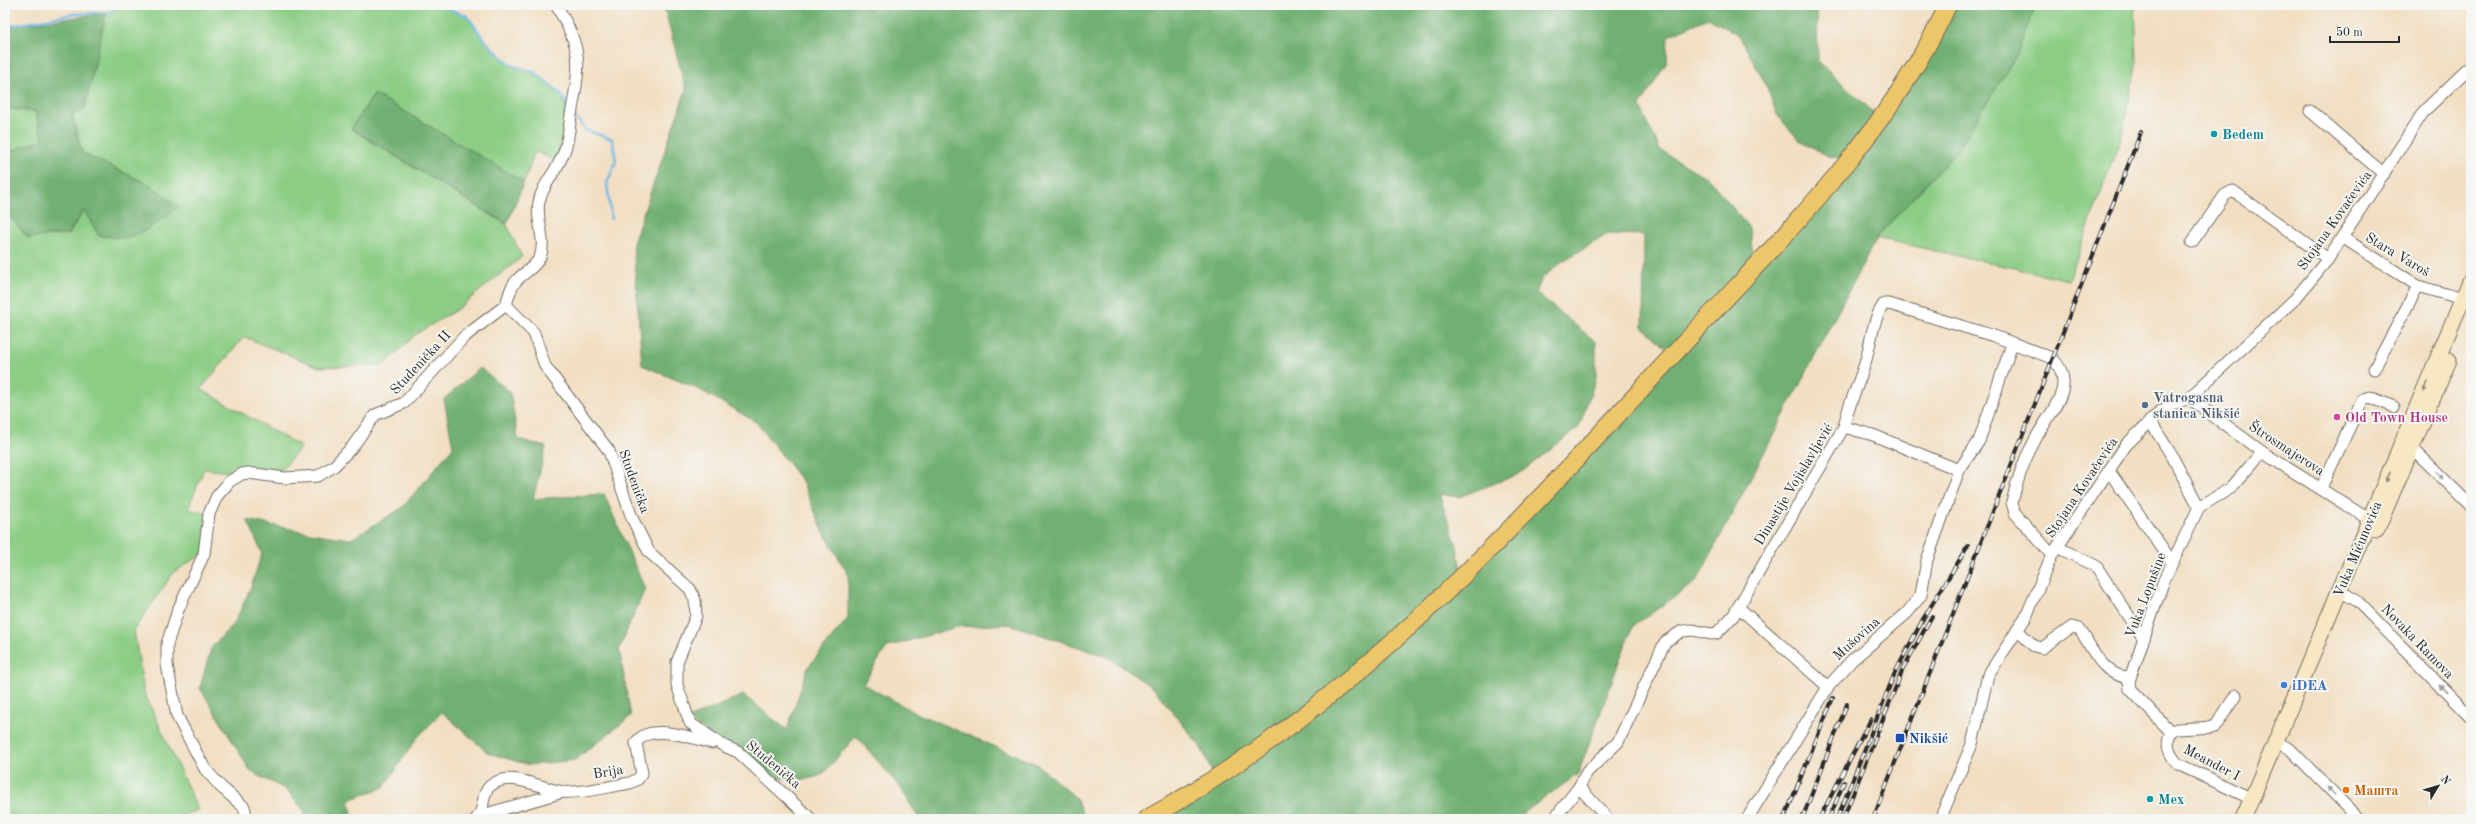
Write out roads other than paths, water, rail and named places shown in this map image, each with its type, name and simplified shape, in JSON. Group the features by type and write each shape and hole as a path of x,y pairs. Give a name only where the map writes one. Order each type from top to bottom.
{"main road":[{"path":"1146,819 1220,774 1323,701 1380,654 1457,583 1648,382 1838,174 1899,94 1925,51 1948,5"},
{"name":"Vuka Mićunovića","path":"2254,819 2280,744 2344,592 2409,444 2468,302 2471,279"},
{"name":"Vuka Mićunovića","path":"2344,592 2370,520 2409,444"},
{"name":"Vuka Mićunovića","path":"2243,819 2280,744"}],"street":[{"path":"506,305 512,287 517,279 530,271 540,256 542,228 538,204 544,189 562,158 571,119 579,65 570,28 556,5"},
{"name":"Stojana Kovačevića","path":"1940,819 1972,744 1988,675 2026,617 2056,551 2126,444 2150,421 2175,403 2189,398 2295,299 2328,259 2424,111 2471,66"},
{"path":"2310,112 2384,174"},
{"path":"2192,242 2225,195 2233,191 2328,259"},
{"name":"Stara Varoš","path":"2342,237 2418,286 2468,302"},
{"path":"2374,370 2418,286"},
{"path":"1844,427 1852,396 1865,364 1874,326 1884,304 1889,304 1994,336 2052,358 2058,365 2064,379 2059,401 2035,440 2012,503 2015,513 2056,551 2096,566 2144,639"},
{"name":"Studenička II","path":"247,819 244,807 221,788 205,769 177,716 167,665 167,644 178,610 204,554 209,514 217,496 230,481 242,474 248,473 285,478 318,476 334,466 353,446 375,415 404,403 464,337 506,305"},
{"name":"Studenička","path":"506,305 534,333 546,366 609,451 632,518 649,552 690,589 695,600 696,616 677,662 677,685 690,723 724,746 738,752 758,768 811,819"},
{"path":"1959,470 1979,441 2012,344"},
{"path":"2321,488 2363,398 2370,397 2394,407"},
{"name":"Štrosmajerova","path":"2189,398 2262,452 2370,520"},
{"path":"2150,421 2172,456 2199,507 2231,488 2262,452"},
{"name":"Dinastije Vojislavljević","path":"1579,787 1587,772 1618,742 1665,642 1682,631 1693,630 1711,634 1718,633 1738,607 1844,427 1873,435 1959,470"},
{"path":"2409,444 2471,506"},
{"name":"Mušovina","path":"1747,819 1828,687 1852,660 1915,604 1923,588 1923,575 1927,560 1959,470"},
{"path":"2109,471 2172,562"},
{"name":"Vuka Lopušine","path":"2130,677 2172,562 2199,507"},
{"name":"Novaka Ramova","path":"2344,592 2358,601 2471,717"},
{"path":"1738,607 1828,687"},
{"path":"2017,630 2034,646 2042,648 2072,627 2080,629 2111,673 2120,677 2130,677 2130,689 2171,732"},
{"name":"Meander I","path":"2236,695 2215,727 2178,729 2171,732 2167,744 2178,764 2252,799"},
{"name":"Brija","path":"478,818 486,791 490,786 506,779 563,792 630,783 638,779 643,768 636,743 645,735 655,732 687,736 724,746"},
{"path":"2280,744 2290,749 2358,819"},
{"path":"1554,819 1579,787 1608,819"},
{"path":"478,818 563,792"}],"waterway":[{"path":"5,27 73,14 110,12 120,5"},
{"path":"439,5 467,16 488,44 511,65 534,72 559,92 569,107"},
{"path":"574,115 585,130 612,139 616,161 607,183 611,219"}],"railway":[{"path":"1873,819 2141,132"},
{"path":"1837,819 1894,675 1923,619 1968,546"},
{"path":"1843,819 1903,669 1932,616"},
{"path":"1784,819 1833,698"},
{"path":"1802,819 1847,704"},
{"path":"1819,819 1871,719"},
{"path":"1829,819 1844,782"}],"place":[{"name":"Bedem","path":"2214,134"},
{"name":"Vatrogasna stanica Nikšić","path":"2145,405"},
{"name":"Old Town House","path":"2337,417"},
{"name":"iDEA","path":"2284,685"},
{"name":"Nikšić","path":"1900,738"},
{"name":"Машта","path":"2346,790"},
{"name":"Mex","path":"2150,799"}]}
